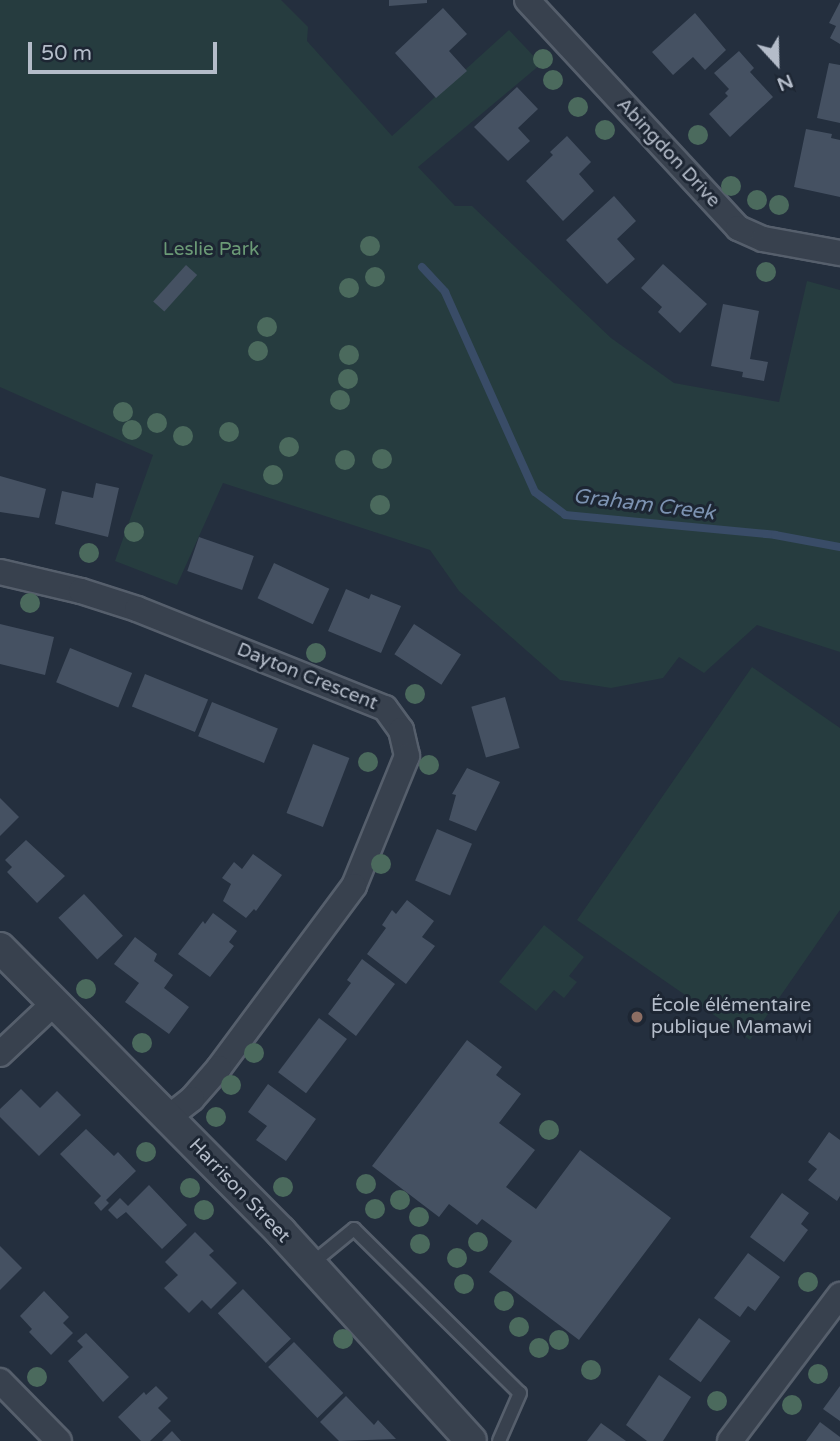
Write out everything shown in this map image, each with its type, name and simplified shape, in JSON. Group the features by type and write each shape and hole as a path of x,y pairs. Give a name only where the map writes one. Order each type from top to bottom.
{"street":[{"name":"Abingdon Drive","path":"527,0 738,228 763,239 840,253"},
{"name":"Dayton Crescent","path":"0,572 81,590 137,609 385,708 401,730 407,756 354,886 219,1068 192,1099 168,1118"},
{"name":"Harrison Street","path":"0,948 310,1265 471,1441"},
{"path":"0,1054 53,1004"},
{"path":"730,1441 840,1295"},
{"path":"0,1381 59,1441"}],"lane":[{"path":"310,1265 354,1229 520,1393 499,1441"}],"green space":[{"name":"Leslie Park","path":"0,0 281,0 308,27 307,41 392,136 509,30 541,64 418,167 455,206 472,206 611,338 674,383 779,402 807,281 840,290 840,652 757,625 704,673 679,657 663,678 611,688 560,680 459,591 430,550 223,483 177,585 115,561 153,455 0,387"},
{"path":"752,667 840,728 840,910 750,1040 577,920"},
{"path":"544,925 584,957 569,976 577,982 564,998 554,990 536,1011 499,982"}],"building":[{"path":"389,0 427,0 427,3 389,6"},
{"path":"840,2 840,44 830,38 836,26 829,23"},
{"path":"443,8 467,34 449,51 467,71 436,98 395,53"},
{"path":"695,13 726,50 705,70 693,57 673,75 652,52"},
{"path":"739,51 754,68 750,72 773,97 730,137 709,114 728,96 725,93 729,89 714,73"},
{"path":"829,63 840,65 840,123 817,118"},
{"path":"517,87 538,109 518,128 530,141 508,161 474,127"},
{"path":"806,129 832,134 831,138 840,140 840,197 794,187"},
{"path":"567,136 591,162 579,174 594,191 563,221 526,181 553,155 550,152"},
{"path":"614,196 636,221 617,239 635,259 607,284 566,240"},
{"path":"663,264 707,304 680,333 658,312 662,307 641,288"},
{"path":"186,265 197,275 164,311 153,301"},
{"path":"723,304 759,311 750,359 768,362 764,381 742,377 743,372 711,366"},
{"path":"0,476 46,489 39,518 0,512"},
{"path":"96,483 119,488 108,537 55,524 62,491 93,498"},
{"path":"199,537 254,556 242,590 187,571"},
{"path":"274,563 329,589 313,624 258,598"},
{"path":"346,589 369,599 371,594 401,606 381,653 328,631"},
{"path":"0,624 54,637 45,675 0,664"},
{"path":"414,624 461,654 441,685 394,654"},
{"path":"70,648 132,673 118,707 56,682"},
{"path":"145,674 208,699 195,732 132,706"},
{"path":"505,697 520,748 486,758 471,707"},
{"path":"212,702 278,729 264,763 198,736"},
{"path":"313,744 349,758 323,827 286,813"},
{"path":"467,768 500,782 476,831 449,820 456,795 452,794"},
{"path":"0,798 19,817 0,836"},
{"path":"437,829 472,844 450,895 415,881"},
{"path":"26,840 65,876 37,903 7,872 12,867 5,860"},
{"path":"253,854 282,875 256,911 254,909 246,918 223,901 231,884 222,878 234,862 242,869"},
{"path":"84,894 123,936 97,960 58,918"},
{"path":"407,900 434,921 422,937 435,946 406,984 367,954 386,928 382,925 392,910 396,914"},
{"path":"213,913 237,931 229,942 234,946 210,977 178,954 203,921 205,924"},
{"path":"135,937 157,954 154,961 173,975 164,988 189,1007 169,1034 125,1002 139,983 114,964"},
{"path":"362,959 395,984 356,1036 328,1014 351,983 347,980"},
{"path":"319,1018 347,1039 306,1093 278,1072"},
{"path":"467,1040 502,1067 496,1075 521,1094 499,1123 535,1150 506,1187 536,1209 580,1150 671,1218 579,1340 489,1272 512,1241 482,1219 477,1225 449,1204 439,1217 372,1166"},
{"path":"268,1084 316,1119 286,1161 256,1140 267,1126 248,1112"},
{"path":"21,1089 40,1108 57,1091 81,1115 39,1156 0,1117 0,1109"},
{"path":"86,1129 114,1156 118,1152 136,1171 106,1200 109,1203 101,1211 94,1203 101,1196 60,1154"},
{"path":"829,1132 840,1140 840,1196 837,1201 808,1180 817,1169 808,1162"},
{"path":"149,1185 187,1225 162,1249 126,1212 117,1219 108,1210 120,1198 128,1206"},
{"path":"782,1193 809,1213 801,1224 808,1230 784,1262 750,1237"},
{"path":"195,1232 214,1251 209,1255 237,1283 211,1309 202,1300 189,1313 164,1288 178,1275 165,1262"},
{"path":"0,1246 22,1268 0,1290"},
{"path":"748,1253 780,1277 755,1311 748,1306 740,1317 714,1298"},
{"path":"243,1289 291,1339 266,1363 218,1313"},
{"path":"44,1291 69,1317 63,1323 73,1333 51,1355 29,1332 32,1329 20,1316"},
{"path":"699,1318 731,1341 701,1382 669,1359"},
{"path":"86,1333 129,1377 103,1402 68,1361 83,1347 77,1341"},
{"path":"294,1342 343,1393 317,1418 268,1367"},
{"path":"659,1375 691,1397 663,1441 647,1441 626,1425"},
{"path":"156,1386 168,1398 158,1408 171,1421 150,1441 141,1441 118,1417 144,1392 146,1395"},
{"path":"840,1386 840,1421 823,1409"},
{"path":"346,1396 374,1425 378,1420 396,1439 339,1441 320,1422"},
{"path":"820,1422 840,1437 840,1441 806,1441"},
{"path":"601,1423 626,1441 587,1441"},
{"path":"172,1431 181,1441 162,1441"}],"waterway":[{"name":"Graham Creek","path":"422,267 445,292 535,492 565,515 775,535 840,547"}],"place":[{"name":"École élémentaire publique Mamawi","path":"637,1017"}]}
